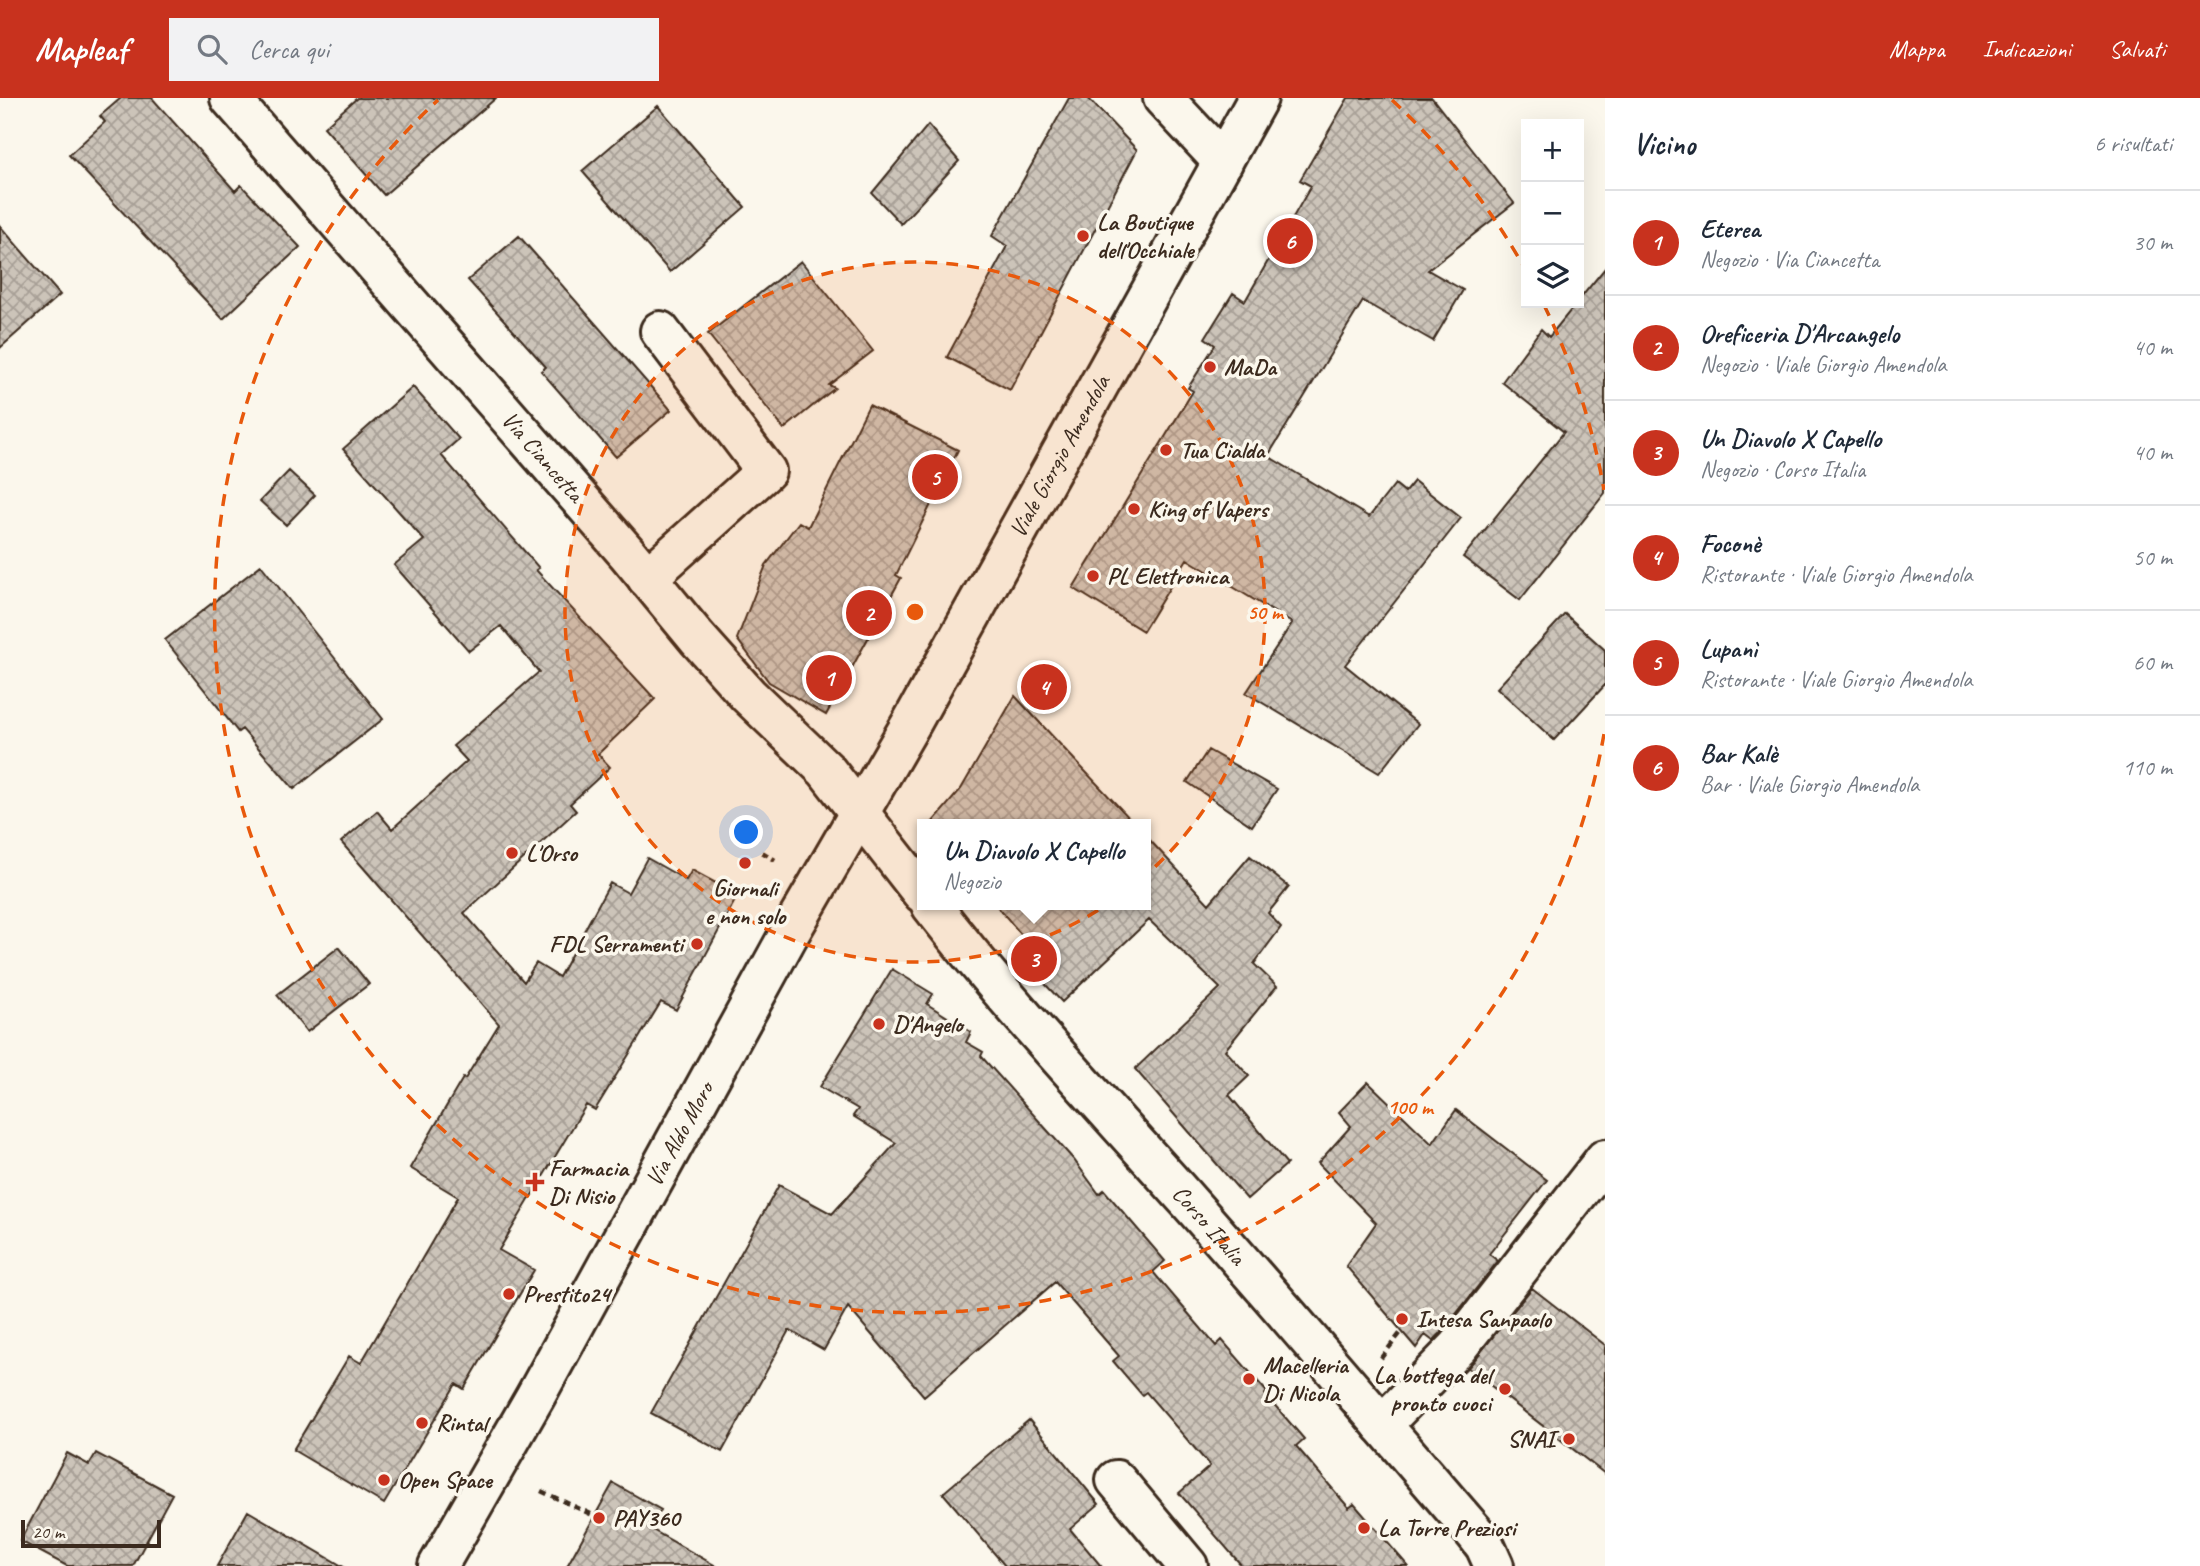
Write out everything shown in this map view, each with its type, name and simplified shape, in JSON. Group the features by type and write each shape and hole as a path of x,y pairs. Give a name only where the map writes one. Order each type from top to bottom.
{"street":[{"name":"Via Ciancetta","path":"230,98 748,695 826,770 859,813"},
{"path":"1163,98 1223,162"},
{"name":"Viale Giorgio Amendola","path":"859,813 1258,98"},
{"path":"647,578 766,471 660,331"},
{"path":"859,813 917,887"},
{"name":"Via Aldo Moro","path":"438,1566 535,1397 788,936 859,813"},
{"name":"Corso Italia","path":"935,910 1275,1300 1489,1556 1521,1566"},
{"path":"1382,1425 1458,1347 1605,1159"},
{"path":"1116,1480 1188,1566"}],"path":[{"path":"762,852 775,860"},
{"path":"1379,1360 1402,1331"},
{"path":"541,1491 595,1516"}],"building":[{"path":"121,98 152,98 235,191 241,185 300,247 223,319 69,155 105,122 100,116"},
{"path":"357,98 496,98 384,195 324,127"},
{"path":"1069,98 1088,98 1137,150 1010,390 947,357 1007,246 992,236"},
{"path":"1348,98 1432,98 1514,203 1428,270 1463,290 1433,341 1363,301 1268,456 1369,517 1395,484 1405,492 1414,481 1461,518 1345,665 1418,724 1379,773 1246,693 1292,623 1187,559 1143,631 1073,588 1193,391 1188,388 1215,345 1205,338 1233,293 1245,301 1311,186 1300,180"},
{"path":"658,106 745,207 670,272 582,171"},
{"path":"928,125 959,161 901,224 872,193"},
{"path":"0,226 60,295 0,348"},
{"path":"519,236 671,410 616,457 541,371 546,367 468,280"},
{"path":"801,261 873,351 829,385 835,388 784,429 708,334"},
{"path":"1605,268 1605,493 1520,600 1463,557 1564,432 1502,382 1541,329 1549,337 1573,308 1584,308 1584,294"},
{"path":"413,387 459,439 441,455 539,568 536,570 655,699 598,754 610,767 570,804 576,811 464,913 524,982 536,963 559,977 610,883 628,893 647,858 686,880 692,870 738,895 676,1010 661,1002 595,1110 586,1105 499,1250 534,1270 464,1389 456,1384 384,1504 293,1450 349,1356 361,1363 458,1197 410,1168 463,1078 465,1079 499,1024 341,842 377,811 392,829 467,761 453,746 539,672 501,626 469,651 394,565 424,540 343,449"},
{"path":"869,405 958,450 896,575 901,578 826,715 769,682 737,639 766,565 799,522 808,527"},
{"path":"289,471 315,495 286,525 260,501"},
{"path":"261,565 383,719 294,789 242,729 238,732 165,640"},
{"path":"1565,614 1605,650 1605,685 1554,740 1497,688"},
{"path":"1015,696 1130,819 935,819 961,789"},
{"path":"1208,750 1277,789 1252,826 1187,782"},
{"path":"1151,841 1209,904 1250,856 1289,887 1268,913 1281,927 1254,964 1277,986 1225,1050 1249,1076 1229,1095 1287,1164 1247,1199 1135,1069 1220,988 1149,920 1062,1002 1013,950 1025,939 1000,910 1151,910"},
{"path":"339,947 369,984 307,1032 277,995"},
{"path":"892,969 933,994 927,1004 971,1032 966,1042 983,1052 981,1056 1074,1160 1099,1194 1104,1190 1165,1261 1153,1272 1216,1346 1222,1340 1304,1439 1296,1446 1349,1508 1354,1504 1408,1566 1242,1566 1179,1493 1210,1466 1146,1392 1142,1395 1113,1361 1119,1356 1055,1282 924,1396 848,1307 824,1350 789,1330 722,1452 651,1413 779,1185 832,1214 896,1143 853,1116 858,1109 820,1087"},
{"path":"1368,1082 1432,1144 1456,1110 1547,1180 1489,1254 1498,1261 1441,1333 1433,1341 1425,1335 1416,1348 1346,1266 1376,1223 1318,1163 1351,1126 1339,1112"},
{"path":"1532,1288 1605,1345 1605,1474 1468,1368"},
{"path":"1029,1420 1099,1504 1070,1529 1101,1566 1005,1566 943,1493"},
{"path":"67,1453 89,1465 96,1453 172,1494 133,1566 67,1566 20,1541"},
{"path":"613,1483 661,1510 651,1529 716,1566 567,1566"},
{"path":"248,1511 342,1566 217,1566"}],"place":[{"name":"La Boutique dell'Occhiale","path":"1083,236"},
{"name":"Bar Kalè","path":"1290,241"},
{"name":"MaDa","path":"1210,367"},
{"name":"Tua Cialda","path":"1166,450"},
{"name":"Lupanì","path":"935,477"},
{"name":"King of Vapers","path":"1134,509"},
{"name":"PL Elettronica","path":"1093,576"},
{"name":"Oreficeria D'Arcangelo","path":"869,613"},
{"name":"Eterea","path":"829,678"},
{"name":"Foconè","path":"1044,687"},
{"name":"L'Orso","path":"512,853"},
{"name":"Giornali e non solo","path":"745,863"},
{"name":"FDL Serramenti","path":"697,944"},
{"name":"Un Diavolo X Capello","path":"1034,959"},
{"name":"D'Angelo","path":"879,1024"},
{"name":"Farmacia Di Nisio","path":"535,1182"},
{"name":"Prestito24","path":"509,1294"},
{"name":"Intesa Sanpaolo","path":"1402,1319"},
{"name":"Macelleria Di Nicola","path":"1249,1379"},
{"name":"La bottega del pronto cuoci","path":"1505,1389"},
{"name":"Rintal","path":"422,1423"},
{"name":"SNAI","path":"1569,1439"},
{"name":"Open Space","path":"384,1480"},
{"name":"PAY360","path":"599,1518"},
{"name":"La Torre Preziosi","path":"1364,1528"}]}
